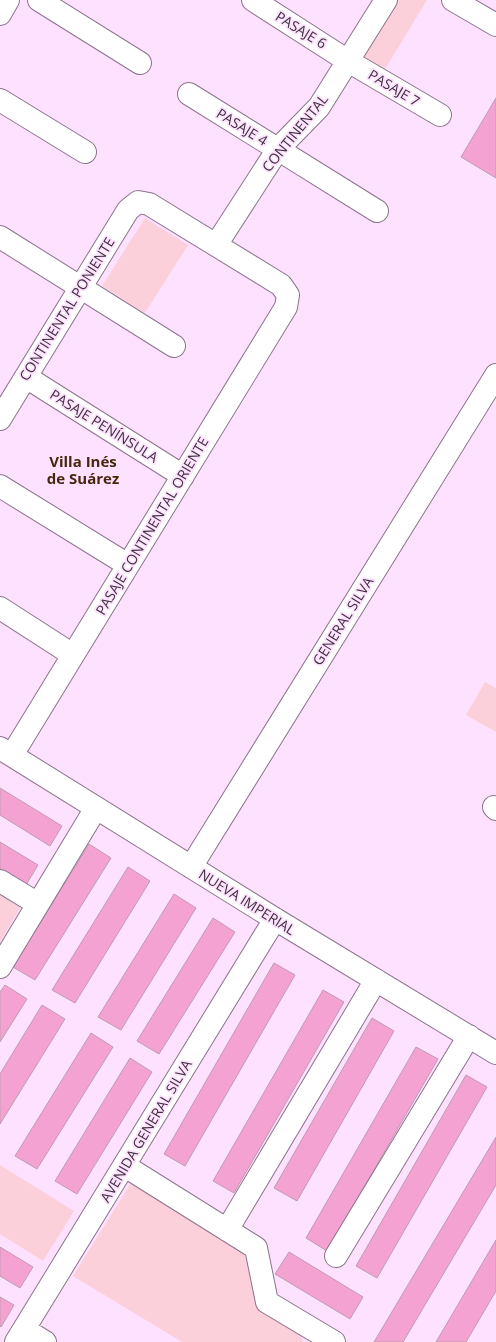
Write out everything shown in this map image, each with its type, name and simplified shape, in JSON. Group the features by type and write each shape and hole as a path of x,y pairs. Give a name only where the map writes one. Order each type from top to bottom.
{"street":[{"path":"0,14 8,0"},
{"path":"39,0 140,63"},
{"name":"PASAJE 6","path":"253,0 348,61"},
{"name":"CONTINENTAL","path":"216,245 278,149 319,107 386,0"},
{"path":"453,0 496,25"},
{"name":"PASAJE 7","path":"348,61 440,115"},
{"name":"PASAJE 4","path":"189,94 377,211"},
{"path":"0,100 85,152"},
{"name":"CONTINENTAL PONIENTE","path":"0,419 128,210 138,202 149,204 216,245"},
{"path":"0,237 174,346"},
{"name":"PASAJE CONTINENTAL ORIENTE","path":"6,752 73,654 286,307 288,295 281,285 216,245"},
{"name":"GENERAL SILVA","path":"191,867 496,375"},
{"name":"PASAJE PENÍNSULA","path":"26,377 183,476"},
{"path":"0,486 128,565"},
{"path":"0,608 73,654"},
{"name":"NUEVA IMPERIAL","path":"6,752 275,919 496,1053"},
{"path":"0,967 96,808"},
{"path":"0,881 38,904"},
{"name":"AVENIDA GENERAL SILVA","path":"20,1335 275,919"},
{"path":"227,1230 376,980"},
{"path":"336,1256 469,1036"},
{"path":"125,1166 256,1248 267,1302 334,1342"},
{"path":"20,1335 45,1342"}],"shaded area":[{"path":"397,0 427,0 382,74 360,60"},
{"path":"145,218 188,245 145,313 102,286"},
{"path":"485,682 496,688 496,732 466,715"},
{"path":"0,894 21,906 0,942"},
{"path":"0,1165 74,1211 43,1261 0,1234"},
{"path":"131,1183 245,1252 258,1303 300,1330 303,1342 182,1342 73,1276"}],"building":[{"path":"496,98 496,178 461,157"},
{"path":"0,788 62,826 50,846 0,815"},
{"path":"0,842 38,865 26,885 0,869"},
{"path":"89,844 111,858 35,980 13,967"},
{"path":"128,867 150,881 75,1003 52,990"},
{"path":"174,894 196,908 121,1030 98,1017"},
{"path":"213,918 235,932 159,1054 137,1041"},
{"path":"274,963 295,975 185,1166 164,1154"},
{"path":"5,985 27,999 0,1042 0,992"},
{"path":"323,990 344,1002 234,1193 213,1181"},
{"path":"42,1005 65,1019 0,1124 0,1074"},
{"path":"372,1018 394,1031 297,1201 274,1188"},
{"path":"91,1033 113,1047 37,1169 15,1156"},
{"path":"416,1047 438,1059 327,1251 306,1238"},
{"path":"130,1058 152,1072 77,1194 55,1181"},
{"path":"466,1075 487,1087 377,1278 356,1266"},
{"path":"496,1137 496,1185 403,1342 374,1342"},
{"path":"496,1240 496,1291 466,1342 436,1342"},
{"path":"0,1247 33,1267 20,1288 0,1276"},
{"path":"289,1252 363,1297 350,1319 275,1274"},
{"path":"0,1297 14,1305 1,1327 0,1326"}],"district":[{"name":"Villa Inés de Suárez","path":"83,470"}]}
